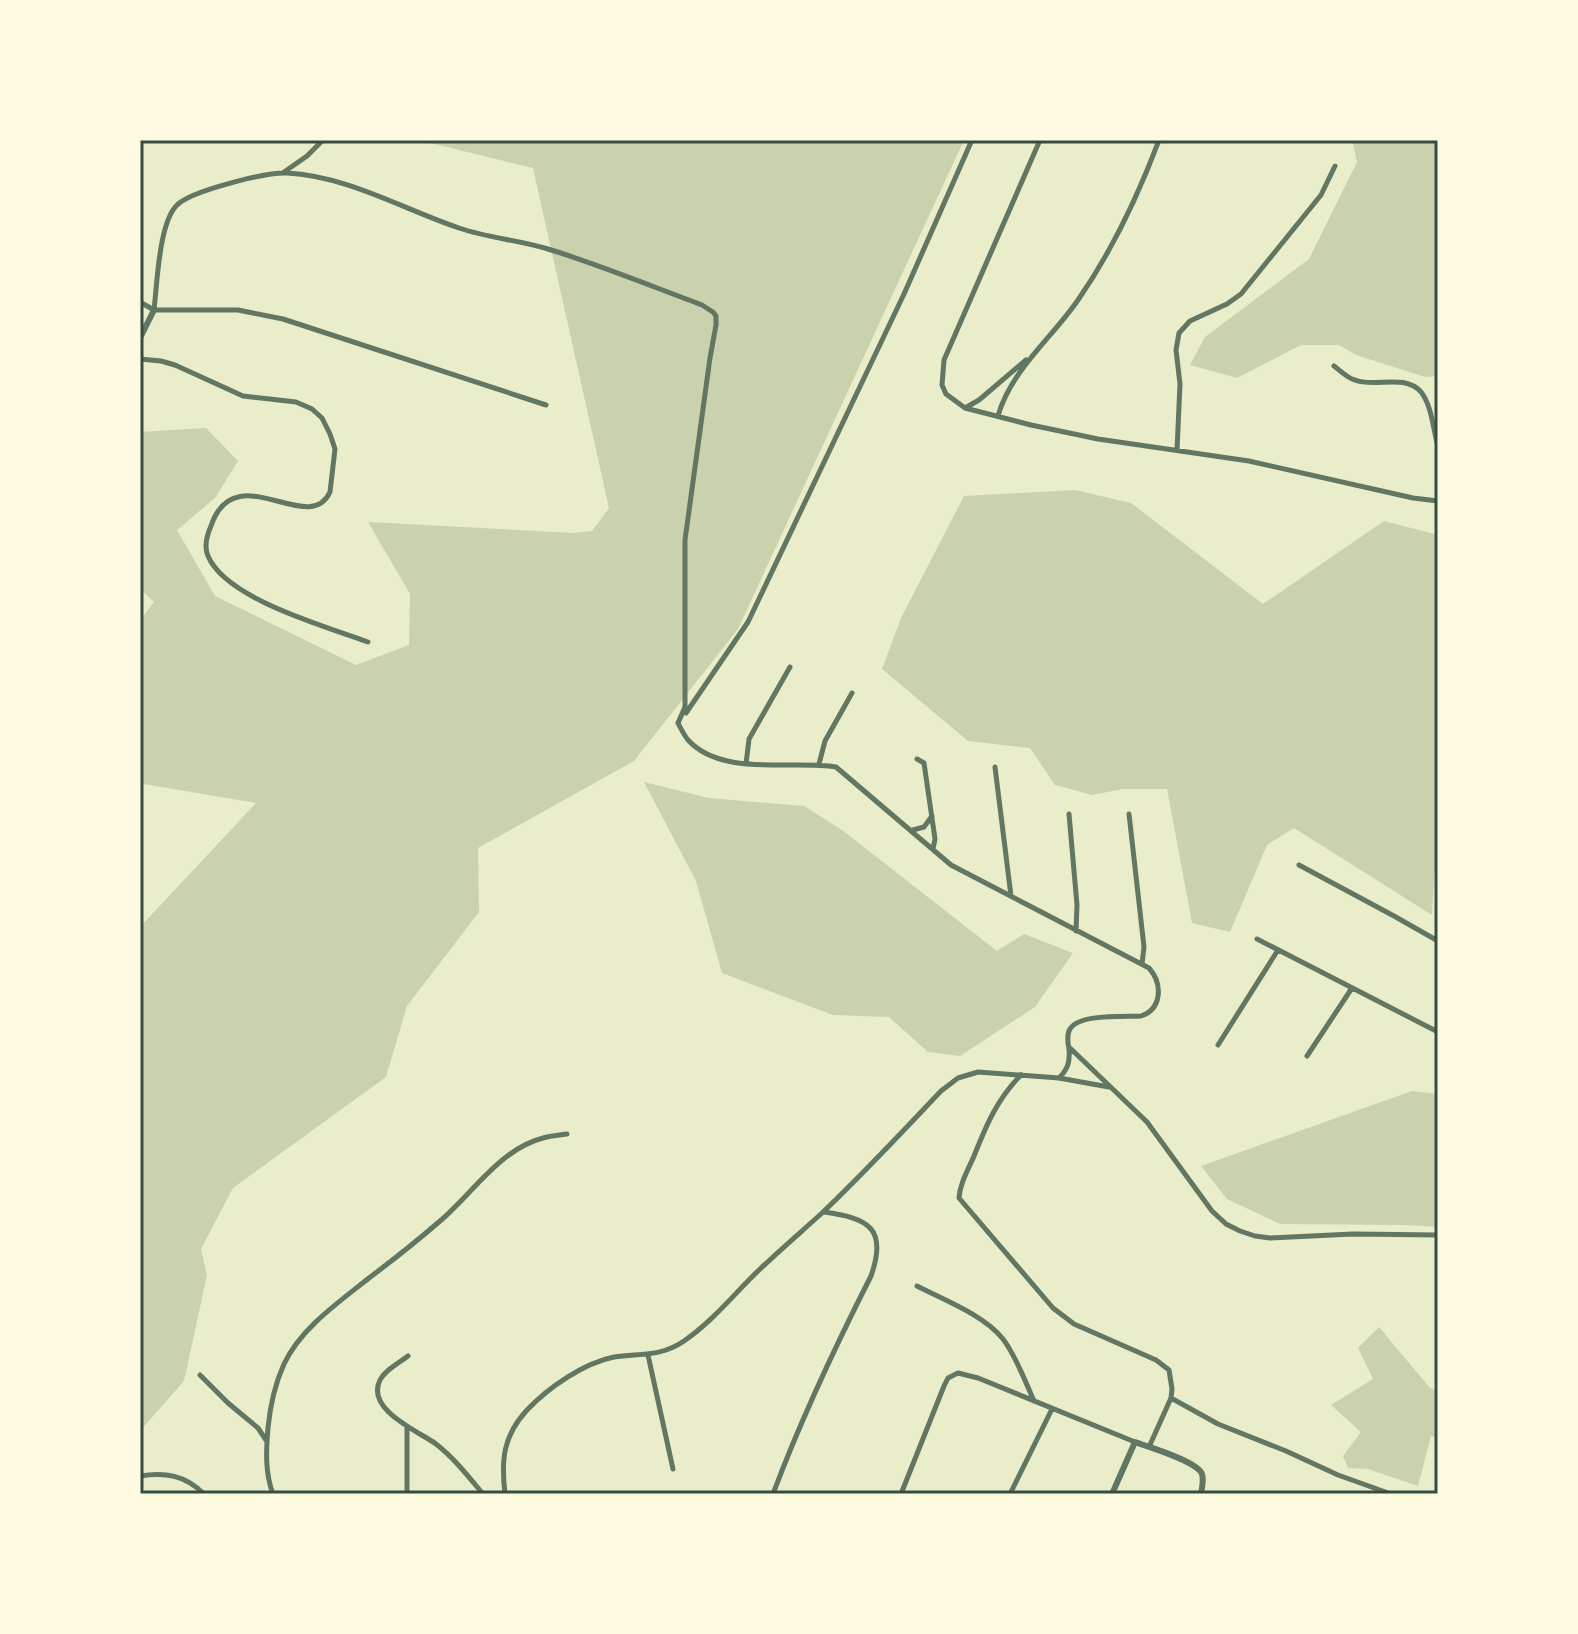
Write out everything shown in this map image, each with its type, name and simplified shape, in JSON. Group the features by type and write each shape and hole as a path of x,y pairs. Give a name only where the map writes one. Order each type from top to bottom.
{"street":[{"path":"283,173 323,140"},
{"path":"678,723 748,622 904,294 972,140"},
{"path":"1040,140 944,360 942,385 946,394 965,408 1098,439 1249,461 1438,501"},
{"path":"965,408 979,400 1033,354 1077,300 1135,198 1159,140"},
{"path":"1177,450 1180,384 1176,350 1179,333 1190,321 1241,294 1321,195 1335,166"},
{"path":"140,338 154,310 165,227 177,204 198,193 283,173 319,177 461,229 550,250 702,305 713,312 716,325 685,540 685,707 678,723"},
{"path":"140,302 154,310 238,310 272,316 546,405"},
{"path":"998,416 1009,389 1033,354"},
{"path":"140,359 175,365 243,396 296,402 312,409 322,418 335,449 328,498 307,507 253,495 236,496 223,503 214,517 206,551 213,567 246,593 275,608 368,642"},
{"path":"1334,366 1358,382 1391,381 1415,387 1422,393 1429,408 1438,446"},
{"path":"746,764 749,739 790,667"},
{"path":"819,764 825,741 852,693"},
{"path":"678,723 688,739 715,757 746,764 819,764 836,767 951,865 1142,964 1156,976 1159,997 1155,1008 1147,1015 1079,1021 1069,1031 1069,1064 1059,1078"},
{"path":"917,759 924,763 935,839 933,849"},
{"path":"995,767 1011,897"},
{"path":"1069,814 1077,905 1076,931"},
{"path":"1129,814 1144,947 1142,964"},
{"path":"912,830 924,827 932,816"},
{"path":"1299,865 1438,941"},
{"path":"1257,939 1438,1032"},
{"path":"1218,1045 1278,950"},
{"path":"1307,1056 1352,988"},
{"path":"1069,1047 1147,1122 1212,1211 1226,1224 1255,1236 1270,1238 1353,1234 1438,1235"},
{"path":"505,1494 502,1462 508,1440 529,1408 584,1366 618,1356 648,1355 668,1350 693,1335 823,1212 941,1091 958,1078 978,1072 1059,1078 1109,1087"},
{"path":"1021,1075 1008,1088 991,1115 959,1198 1062,1316 1164,1364 1169,1370 1171,1398 1149,1447"},
{"path":"273,1494 267,1472 270,1411 284,1364 292,1351 317,1321 441,1221 496,1165 528,1144 567,1134"},
{"path":"773,1494 824,1370 876,1260 876,1237 863,1223 855,1217 823,1212"},
{"path":"917,1286 992,1328 1007,1345 1035,1402"},
{"path":"648,1355 673,1469"},
{"path":"408,1356 378,1383 380,1398 387,1411 446,1451 483,1494"},
{"path":"901,1494 944,1386 958,1373 1198,1469 1202,1473 1201,1494"},
{"path":"200,1375 258,1428 267,1441"},
{"path":"1171,1398 1218,1424 1391,1494"},
{"path":"1010,1494 1052,1409"},
{"path":"407,1427 407,1494"},
{"path":"1112,1494 1135,1442"},
{"path":"140,1476 165,1473 182,1478 204,1494"}],"green space":[{"path":"418,140 964,140 738,629 634,761 478,848 479,912 407,1006 386,1077 233,1188 201,1249 207,1275 184,1381 140,1431 140,927 256,803 140,785 140,621 154,602 140,589 140,432 206,428 238,461 215,498 177,530 215,596 356,665 409,645 410,594 368,522 573,533 592,531 609,508 533,168"},
{"path":"1352,140 1438,140 1438,376 1425,377 1356,355 1339,345 1301,345 1237,378 1190,365 1205,337 1309,259 1357,162"},
{"path":"1075,490 1131,503 1263,604 1384,521 1438,535 1438,813 1432,915 1294,828 1267,845 1230,932 1192,923 1167,789 1123,789 1092,795 1055,785 1030,748 968,741 882,669 901,618 964,496"},
{"path":"644,782 709,798 804,806 842,830 997,951 1024,934 1073,953 1035,1007 960,1056 928,1052 889,1017 833,1015 722,973 696,881"},
{"path":"1412,1091 1438,1094 1438,1227 1280,1224 1227,1199 1201,1166"},
{"path":"1379,1327 1430,1388 1438,1391 1438,1438 1431,1436 1418,1486 1368,1469 1348,1468 1343,1456 1361,1432 1331,1405 1373,1379 1358,1348"}]}
